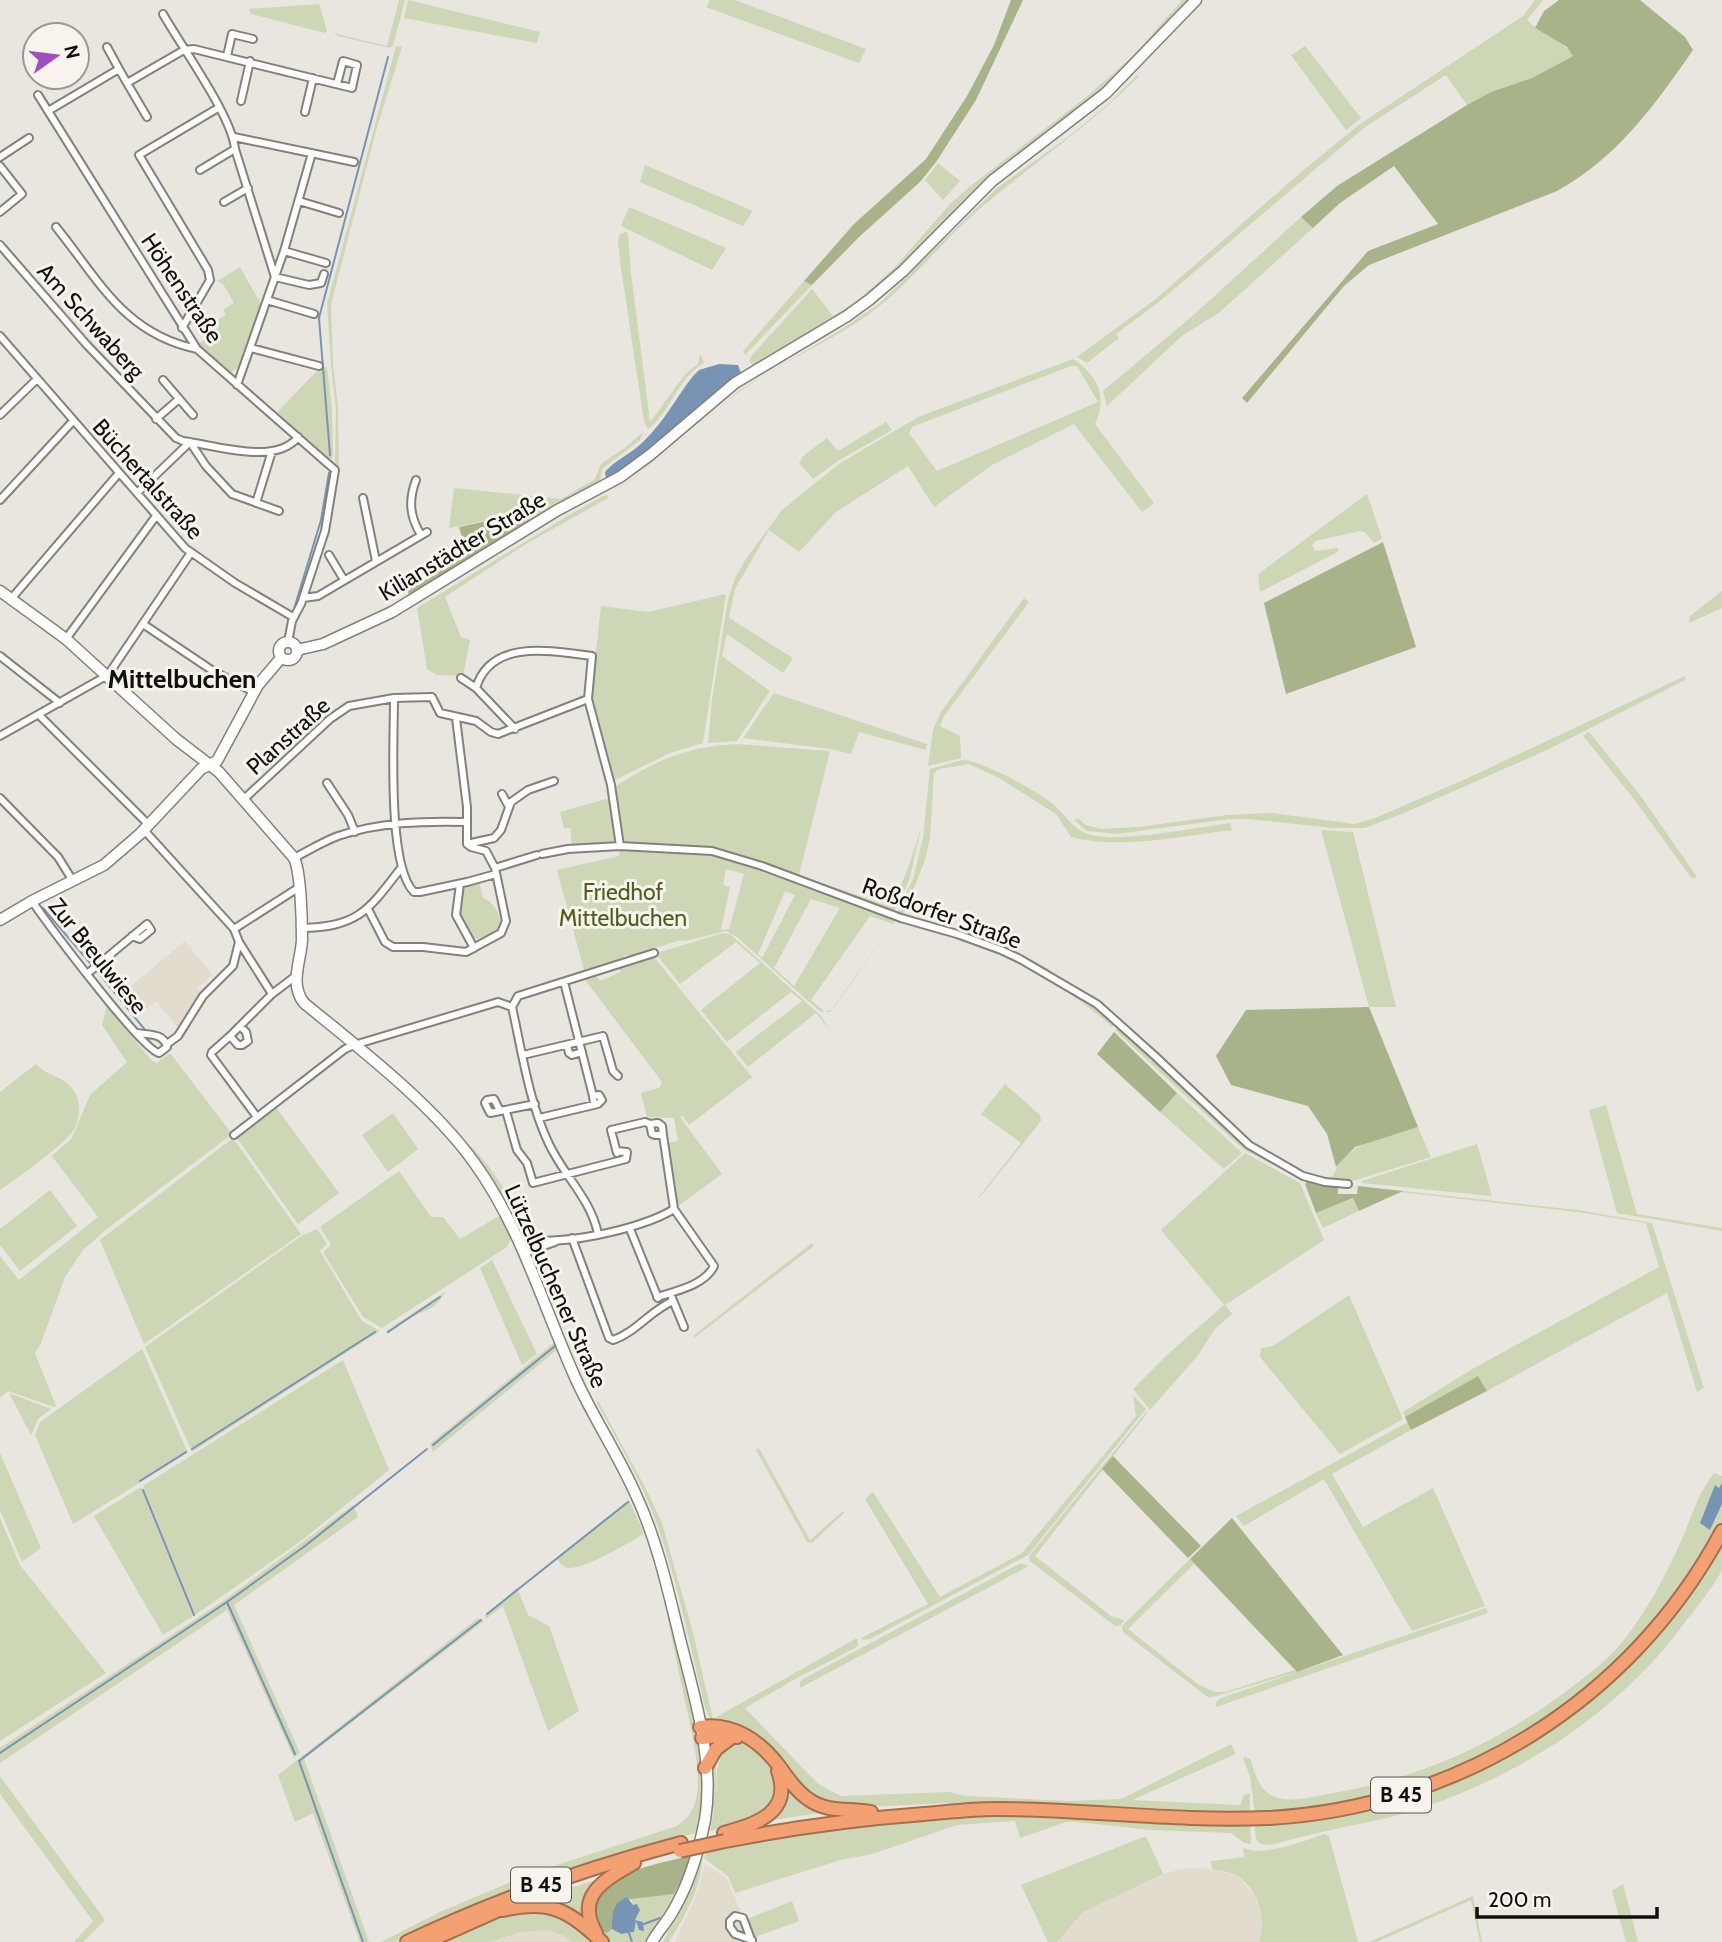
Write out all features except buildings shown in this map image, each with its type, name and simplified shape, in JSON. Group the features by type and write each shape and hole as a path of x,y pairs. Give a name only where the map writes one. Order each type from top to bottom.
{"highway":[{"name":"B 45","path":"724,1837 845,1821 976,1810 1046,1810 1189,1818 1268,1818 1352,1807 1432,1785 1474,1768 1519,1744 1556,1720 1603,1683 1644,1643 1667,1615 1694,1578 1722,1531"},
{"path":"701,1732 730,1728 751,1740 772,1758 795,1788 812,1802 834,1810 871,1812"},
{"path":"701,1732 751,1740"},
{"path":"705,1768 716,1749 732,1737"},
{"path":"724,1837 759,1821 774,1810 780,1797 781,1786 772,1758"},
{"name":"B 45","path":"407,1942 455,1919 535,1887 620,1859 724,1837 871,1812 947,1807 976,1810"},
{"name":"B 45","path":"427,1942 540,1893 680,1847"},
{"path":"601,1941 589,1916 592,1896 606,1879 634,1863"},
{"path":"495,1912 530,1905 550,1906 573,1917 601,1941"}],"main road":[{"name":"Kilianstädter Straße","path":"297,650 323,644 392,612 642,461 734,383 847,316 887,286 992,181 1107,93 1195,0"},
{"path":"0,591 66,639 176,738 222,775 294,858"},
{"path":"288,642 294,644 297,650 296,656 285,660 281,657 279,648 282,643 288,642"},
{"path":"0,920 104,865 147,827 201,769 217,761 253,691 281,657"},
{"name":"Lützelbuchener Straße","path":"294,858 297,865 301,928 296,987 301,999 432,1114 462,1147 490,1185 517,1237 578,1385 646,1516 687,1666 701,1732 705,1768 706,1807 696,1856 676,1907 663,1929"},
{"path":"652,1942 663,1929"},
{"path":"659,1942 663,1929"}],"street":[{"path":"163,14 234,137 235,149 275,277"},
{"path":"227,56 232,34 253,39"},
{"path":"107,47 147,117"},
{"path":"127,83 184,50 194,49 337,84"},
{"path":"241,101 250,61"},
{"path":"48,111 119,69"},
{"path":"304,112 313,78"},
{"name":"Höhenstraße","path":"38,94 197,349 335,470 327,524 303,598"},
{"path":"183,328 210,280 208,270 139,155 218,108"},
{"path":"234,137 354,162"},
{"path":"0,158 29,138"},
{"path":"200,170 235,149"},
{"path":"237,385 284,251 312,153"},
{"path":"0,166 22,194 0,212"},
{"path":"224,202 248,188"},
{"path":"299,201 339,213"},
{"path":"56,227 129,317 164,340 197,349"},
{"name":"Am Schwaberg","path":"0,245 86,344 176,438 257,452 272,451"},
{"path":"284,251 326,263"},
{"path":"275,277 309,285 321,283 324,274"},
{"path":"267,300 314,314"},
{"name":"Büchertalstraße","path":"0,336 190,554 293,617"},
{"path":"251,348 319,366"},
{"path":"0,415 37,379"},
{"name":"Am Schwaberg","path":"163,380 193,415"},
{"path":"156,419 179,399"},
{"path":"0,500 73,421"},
{"path":"256,503 272,451 291,445 298,437"},
{"path":"137,493 190,442 228,491 279,511"},
{"path":"11,599 120,473"},
{"path":"288,642 293,617 303,598 318,596 424,533 412,520 412,491 416,480"},
{"path":"363,498 376,561"},
{"path":"66,639 156,516"},
{"path":"0,736 108,676 190,554"},
{"path":"329,555 344,580"},
{"path":"143,624 214,671 253,691"},
{"path":"476,688 487,667 505,656 541,651 592,656 588,699 611,785 620,846"},
{"path":"0,656 60,703"},
{"path":"461,678 476,688 515,729"},
{"name":"Planstraße","path":"243,800 330,719 355,704 432,696 438,712 476,721 493,734 501,734 588,699"},
{"path":"301,928 342,924 368,909 401,868 396,824 394,698"},
{"path":"39,715 147,827 234,929 239,942 272,994"},
{"path":"456,718 467,844"},
{"path":"467,844 494,838 517,797 554,781"},
{"path":"327,783 348,815 355,832"},
{"path":"502,794 509,807"},
{"path":"0,798 58,856 73,881"},
{"path":"294,858 328,841 355,832 396,824 466,822"},
{"path":"368,909 382,937 390,946 462,952 501,933 506,921 495,871 486,851 467,844"},
{"name":"Roßdorfer Straße","path":"401,868 414,892 460,884 495,871 501,864 568,849 620,846 712,851 762,866 901,918 957,934 1020,958 1097,1004 1249,1146 1303,1176 1348,1184"},
{"path":"460,884 456,915 474,948"},
{"path":"234,929 298,888"},
{"name":"Zur Breulwiese","path":"32,901 137,1033 157,1053 166,1049 167,1044 160,1036 137,1033"},
{"path":"88,974 132,936"},
{"path":"167,1044 178,1036 203,996 233,966 239,942"},
{"path":"598,1234 592,1211 550,1147 539,1118 512,1007 518,996 654,953"},
{"path":"257,1117 211,1055 272,994 297,975"},
{"path":"539,1118 593,1100 564,982"},
{"path":"234,1135 345,1049 498,1002 512,1007"},
{"path":"230,1036 238,1045 248,1041 240,1026"},
{"path":"523,1055 603,1036 613,1071 618,1076"},
{"path":"567,1045 572,1055 582,1052"},
{"path":"535,1104 503,1111 517,1150 527,1163 533,1183 619,1161 611,1130 645,1122 650,1124 652,1134 663,1135 674,1209 714,1266 713,1271 698,1282 657,1297"},
{"path":"517,1237 526,1240 568,1238 630,1229 674,1209"},
{"path":"630,1229 660,1307"},
{"path":"524,1253 568,1238"},
{"path":"568,1238 609,1338 618,1339 660,1307 673,1301"},
{"path":"670,1293 684,1327"}],"shaded area":[{"path":"185,941 213,976 208,977 197,988 201,992 179,1029 156,1001 137,1016 120,995"},
{"path":"705,1864 727,1879 754,1942 675,1942 698,1891"},
{"path":"1186,1868 1212,1869 1238,1876 1253,1894 1263,1914 1259,1942 1057,1942 1083,1912 1163,1874"},
{"path":"548,1930 571,1942 490,1942 521,1932"}],"green space":[{"path":"399,0 405,0 393,46 390,48 338,36 329,27 337,34 387,46"},
{"path":"408,0 540,32 537,43 404,18"},
{"path":"710,0 735,0 866,49 859,63 706,7"},
{"path":"1011,0 1023,0 976,100 936,162 920,182 859,237 812,285 804,281 854,224 926,159 967,96 994,45"},
{"path":"1182,0 1191,0 1102,92 959,206 899,269 844,315 754,366 749,361 812,289 833,316 857,301 897,265 950,204 1085,98 1133,56"},
{"path":"1535,0 1543,0 1527,20 1574,55 1532,78 1491,92 1467,105 1446,75 1365,127 1159,302 1116,334 1119,338 1087,363 1077,357 1157,298 1360,124 1523,16"},
{"path":"1559,0 1640,0 1685,37 1693,50 1633,129 1579,178 1557,191 1369,265 1344,286 1247,403 1242,398 1368,251 1438,224 1394,166 1340,203 1313,228 1301,217 1337,186 1467,105 1491,92 1532,78 1573,56 1567,47 1535,28 1544,11"},
{"path":"319,4 327,31 325,33 251,14 249,9"},
{"path":"396,46 402,47 376,131 331,304 333,365 338,408 339,471 335,469 336,408 327,304"},
{"path":"1305,46 1361,118 1346,130 1291,55"},
{"path":"1132,72 1134,74 1105,102 995,186 877,302 837,330 738,388 646,467 613,488 611,486 736,386 835,328 1014,167 1103,100"},
{"path":"1139,76 1120,95 1080,129 976,212 884,303 838,334 774,369 880,303 997,188 1068,137"},
{"path":"938,163 960,181 943,200 925,180"},
{"path":"645,165 753,211 743,226 640,182"},
{"path":"629,207 726,248 712,270 621,226"},
{"path":"1301,217 1313,228 1220,312 1183,335 1107,406 1103,391 1197,312"},
{"path":"628,233 650,422 686,373 698,364 700,354 704,363 687,377 663,414 648,429 644,422 620,261 618,240 620,234"},
{"path":"240,267 261,304 239,367 230,373 197,344 210,337 209,334 219,327 216,321 226,315 223,310 234,303 223,284 217,281"},
{"path":"804,281 812,285 745,355 743,351"},
{"path":"1073,359 1089,372 1098,387 1101,405 1095,424 1154,503 1142,512 1074,424 992,465 934,507 908,466 836,512 799,552 769,530 735,589 729,618 793,658 783,673 727,634 722,656 770,691 737,741 708,743 728,600 735,578 746,559 782,510 839,464 918,417","holes":["1077,366 1098,402 937,471 909,433 912,427"]},
{"path":"327,367 332,409 331,459 277,412 320,368"},
{"path":"771,371 742,390 716,410 741,389"},
{"path":"886,422 892,430 838,461 813,479 799,463 803,456 827,438 838,451"},
{"path":"643,432 640,440 602,469 599,485 531,521 515,515 449,528 454,488 561,499 595,479 601,464"},
{"path":"601,491 602,494 569,511 414,606 413,603"},
{"path":"607,494 608,498 526,544 445,597 461,637 470,640 463,676 437,675 427,669 417,608"},
{"path":"1367,494 1382,538 1374,543 1365,532 1360,531 1315,541 1312,545 1315,551 1338,548 1338,552 1260,592 1258,574"},
{"path":"516,515 531,521 409,598 408,590 467,555 459,527"},
{"path":"1383,542 1416,647 1286,694 1264,603"},
{"path":"1722,591 1722,608 1689,623 1690,616"},
{"path":"726,594 703,743 670,753 613,781 591,697 601,606 648,612"},
{"path":"1024,598 1029,602 944,716 940,726 960,736 961,758 928,766 933,730 941,712"},
{"path":"1685,676 1685,680 1547,750 1365,828 1332,828 1229,819 1117,834 1087,831 1074,820 1078,818 1086,825 1101,829 1227,815 1272,813 1355,824 1468,778"},
{"path":"774,693 927,744 926,750 859,732 851,754 743,738"},
{"path":"1589,732 1640,795 1697,877 1692,879 1634,799 1583,736"},
{"path":"737,744 830,751 799,875 891,907 921,829 909,881 894,911 712,850 623,845 616,786 646,768 688,751"},
{"path":"962,760 995,770 1035,792 1053,804 1085,833 1098,836 1135,836 1230,823 1232,830 1131,842 1090,841 1071,837 1056,814 999,778 969,764 939,769 934,773 930,837 925,860 904,913 1007,946 1049,969 1051,975 1021,957 897,914 914,876 923,837 930,769"},
{"path":"610,798 616,842 572,846 570,828 564,828 560,812"},
{"path":"1321,830 1353,832 1396,1007 1369,1007"},
{"name":"Friedhof Mittelbuchen","path":"620,848 681,850 714,855 894,917 895,921 893,924 870,916 811,1000 825,1012 817,1009 737,937 726,931 681,940 630,956 625,955 623,958 584,970 557,870 619,856","holes":["726,869 744,874 729,929 721,930 730,887 723,885","785,891 795,895 762,958 758,954","811,899 840,908 794,986 774,968"]},
{"path":"479,882 483,898 496,909 501,926 487,936 473,939 456,912 462,886"},
{"path":"903,922 959,938 1016,960 1069,988 1115,1024 1112,1027 1063,989 1007,959 969,943"},
{"path":"723,933 730,934 820,1015 831,1031 816,1013 748,1067 736,1052 802,1001 791,992 727,1042 701,1010 760,963 736,942 680,984 657,955"},
{"path":"653,956 752,1077 689,1125 683,1116 680,1117 722,1174 678,1206 667,1143 678,1141 674,1118 647,1117 641,1093 659,1088 662,1082 583,977 595,974 600,981 621,972 617,966"},
{"path":"107,1006 151,1060 157,1063 170,1053 232,1134 108,1228 83,1250 65,1277 35,1353 56,1406 8,1391 0,1398 0,1256 19,1280 98,1217 52,1156 72,1138 90,1095 127,1062 102,1025"},
{"path":"1369,1007 1418,1127 1355,1147 1336,1167 1327,1134 1308,1106 1231,1085 1216,1056 1246,1010"},
{"path":"1118,1027 1248,1147 1298,1177 1244,1150 1115,1030"},
{"path":"1114,1032 1177,1093 1160,1112 1097,1054"},
{"path":"36,1064 65,1082 74,1091 79,1105 77,1124 70,1135 52,1151 0,1190 0,1092"},
{"path":"1005,1084 1040,1115 1041,1121 978,1198 1021,1143 981,1114"},
{"path":"1177,1093 1242,1153 1224,1169 1160,1112"},
{"path":"1606,1105 1637,1214 1722,1228 1722,1231 1617,1213 1589,1110"},
{"path":"275,1106 339,1193 298,1224 236,1137"},
{"path":"393,1113 418,1149 388,1172 362,1135"},
{"path":"1418,1127 1431,1157 1349,1182 1331,1180 1346,1156 1356,1149 1378,1138"},
{"path":"233,1138 301,1234 144,1344 100,1240"},
{"path":"460,1138 491,1170 509,1197 530,1238 521,1235"},
{"path":"1477,1144 1492,1196 1362,1183 1362,1181"},
{"path":"1245,1153 1300,1183 1324,1240 1225,1305 1232,1314 1214,1330 1199,1354 1150,1410 1133,1389 1224,1305 1161,1230"},
{"path":"399,1171 431,1217 443,1217 460,1239 501,1215 511,1238 507,1247 382,1328 363,1317 323,1252 331,1245 320,1227"},
{"path":"1309,1180 1338,1185 1338,1194 1357,1194 1358,1186 1403,1191 1359,1211 1353,1198 1316,1213 1305,1184"},
{"path":"50,1190 77,1226 20,1271 0,1245 0,1229"},
{"path":"1400,1192 1578,1210 1652,1223 1704,1388 1697,1392 1667,1293 1487,1391 1478,1376 1405,1417 1403,1412 1474,1368 1659,1267 1646,1223 1578,1212"},
{"path":"1354,1198 1359,1211 1323,1228 1316,1213"},
{"path":"317,1229 327,1244 320,1251 362,1321 380,1331 192,1452 145,1347 303,1235"},
{"path":"812,1243 814,1246 694,1338 694,1335"},
{"path":"492,1260 537,1354 522,1365 480,1268"},
{"path":"446,1291 434,1306 387,1334 386,1331"},
{"path":"1349,1295 1403,1419 1340,1454 1260,1357 1261,1348 1273,1346"},
{"path":"556,1341 559,1348 433,1452 430,1444"},
{"path":"142,1349 188,1453 73,1524 35,1435 40,1422"},
{"path":"343,1360 389,1470 301,1541 195,1615 143,1486"},
{"path":"1478,1376 1487,1391 1411,1430 1405,1417"},
{"path":"9,1393 51,1409 38,1419 31,1435"},
{"path":"1133,1395 1146,1409 1028,1555 870,1639 861,1638 928,1604 865,1499 873,1492 940,1597 1022,1553 1136,1416"},
{"path":"598,1401 662,1523 693,1633 713,1719 857,1638 858,1645 855,1648 745,1708 818,1784 841,1796 949,1792 965,1796 1068,1801 1121,1799 1231,1744 1236,1754 1132,1800 1240,1805 1244,1795 1250,1793 1250,1815 971,1806 950,1803 846,1808 807,1794 777,1756 712,1723 705,1707 657,1524"},
{"path":"1147,1411 1035,1556 1111,1616 1124,1620 1121,1625 1115,1626 1030,1561 1029,1556"},
{"path":"1408,1422 1411,1430 1332,1474 1363,1527 1433,1488 1485,1606 1412,1631 1324,1479 1244,1526 1236,1516"},
{"path":"759,1448 810,1540 843,1511 844,1513 812,1543 807,1542 756,1450"},
{"path":"0,1453 41,1548 22,1562 0,1510"},
{"path":"1113,1456 1201,1546 1188,1558 1102,1469"},
{"path":"1714,1473 1722,1476 1722,1483 1719,1488 1715,1486 1700,1523 1710,1530 1722,1504 1722,1523 1691,1577 1649,1631 1572,1703 1472,1765 1352,1805 1255,1815 1250,1776 1243,1758 1250,1759 1263,1788 1277,1798 1299,1799 1360,1788 1450,1759 1506,1731 1560,1696 1610,1656 1633,1628 1663,1579 1699,1497"},
{"path":"141,1487 193,1616 163,1635 94,1516"},
{"path":"632,1499 635,1499 641,1513 650,1542 690,1696 701,1778 699,1832 598,1860 533,1882 394,1942 381,1942 440,1912 532,1873 674,1827 691,1812 698,1787 694,1743 656,1568"},
{"path":"629,1500 644,1534 607,1555 576,1567 569,1568 558,1561 556,1558"},
{"path":"353,1505 358,1517 234,1605 300,1753 294,1758 227,1610 0,1763 0,1748 223,1601"},
{"path":"0,1518 20,1565 106,1673 0,1741"},
{"path":"1232,1518 1343,1655 1297,1672 1190,1559"},
{"path":"1722,1541 1720,1574 1680,1629 1622,1692 1552,1745 1515,1768 1436,1803 1395,1816 1275,1844 1263,1845 1258,1841 1255,1823 1335,1815 1395,1802 1448,1783 1518,1749 1555,1725 1602,1688"},
{"path":"1190,1559 1194,1564 1128,1629 1199,1685 1215,1692 1225,1692 1294,1670 1297,1672 1209,1698 1123,1632 1122,1626"},
{"path":"1021,1563 1029,1566 800,1688 803,1679"},
{"path":"517,1588 528,1615 549,1626 579,1711 548,1731 503,1606 486,1619 485,1615"},
{"path":"1486,1608 1488,1613 1216,1707 1216,1702 1221,1698"},
{"path":"478,1618 484,1621 304,1759 369,1942 360,1942 313,1813 295,1822 278,1775"},
{"path":"738,1741 758,1750 775,1770 778,1793 764,1815 710,1831 715,1804 707,1831 713,1796 713,1762 718,1756 716,1765 716,1802 717,1770 721,1757 719,1749"},
{"path":"0,1776 105,1920 83,1942 74,1942 93,1921 0,1794"},
{"path":"784,1784 826,1812 766,1821"},
{"path":"1002,1814 1250,1823 1251,1844 1244,1843 1231,1833 1151,1830 1076,1822 1066,1822 1020,1838 1015,1821 957,1825 869,1855 844,1859 735,1893 728,1876 704,1858 707,1852 816,1831"},
{"path":"1325,1834 1329,1836 1358,1942 1259,1942 1262,1925 1260,1907 1252,1890 1236,1875 1212,1869 1211,1861 1244,1857 1243,1847 1250,1850 1271,1850"},
{"path":"1146,1836 1163,1874 1083,1912 1057,1942 1048,1942 1021,1885"},
{"path":"702,1853 700,1876 692,1900 669,1942 663,1942 679,1909"},
{"path":"693,1855 674,1894 621,1900 612,1920 612,1929 607,1933 597,1929 592,1908 597,1896 606,1886 634,1871"},
{"path":"692,1861 680,1889 650,1942 610,1942 597,1929 607,1933 612,1929 621,1934 633,1932 636,1921 644,1931 643,1922 635,1920 632,1901 627,1897 674,1894"},
{"path":"598,1879 588,1924 535,1900"},
{"path":"1623,1884 1638,1942 1626,1942 1612,1891"},
{"path":"1473,1896 1482,1942 1471,1900 1377,1942 1369,1942"},
{"path":"792,1901 799,1921 752,1938 745,1920"},
{"path":"519,1910 560,1917 594,1942 571,1942 548,1930 521,1932 490,1942 437,1942 495,1917"}],"water":[{"path":"719,364 738,365 741,373 647,453 606,479 605,472 650,434 693,376 699,370"},
{"path":"1722,1483 1722,1504 1710,1530 1700,1523 1715,1485 1719,1488"},
{"path":"627,1897 633,1905 637,1904 640,1910 635,1920 643,1922 644,1931 639,1930 636,1921 634,1932 621,1934 612,1929 616,1906"}],"waterway":[{"path":"330,455 319,318 388,57"},
{"path":"294,609 321,520 329,473"},
{"path":"43,908 91,964"},
{"path":"97,971 146,1031"},
{"path":"388,1332 440,1297"},
{"path":"192,1449 375,1332"},
{"path":"433,1445 555,1346"},
{"path":"0,1753 227,1602 305,1546 427,1449"},
{"path":"140,1481 186,1452"},
{"path":"143,1490 194,1615"},
{"path":"487,1614 628,1502"},
{"path":"227,1602 295,1754"},
{"path":"363,1942 299,1761 481,1620"},
{"path":"644,1924 660,1918"},
{"path":"629,1933 632,1942"}],"district":[{"name":"Mittelbuchen","path":"182,679"}]}
